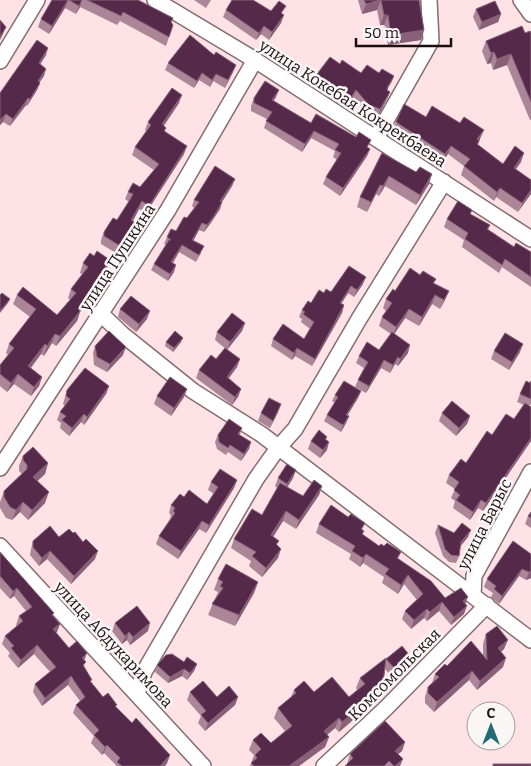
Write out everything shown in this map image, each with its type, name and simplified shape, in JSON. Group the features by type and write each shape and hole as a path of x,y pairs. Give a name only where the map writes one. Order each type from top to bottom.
{"street":[{"path":"0,61 37,0"},
{"name":"улица Кокебая Кокрекбаева","path":"155,0 255,60 531,239"},
{"path":"376,138 431,41 429,0"},
{"path":"521,0 531,14"},
{"name":"улица Пушкина","path":"0,468 168,210 255,60"},
{"path":"137,694 144,672 256,479 278,448 295,429 359,319 444,182"},
{"path":"100,313 122,334 193,391 261,434 531,640"},
{"name":"улица Барыс","path":"473,595 474,576 531,472"},
{"name":"улица Абдукаримова","path":"0,546 203,766"},
{"name":"Комсомольская","path":"324,766 385,709 487,605"}],"building":[{"path":"52,0 68,0 52,26 41,19"},
{"path":"69,0 82,0 79,6"},
{"path":"87,0 138,0 173,18 169,37 123,12 121,16"},
{"path":"232,0 253,0 271,11 279,1 286,6 281,13 284,15 272,32 264,26 259,33 226,10"},
{"path":"364,0 380,0 366,4"},
{"path":"381,0 419,0 424,30 391,35 388,15 384,15"},
{"path":"495,1 501,14 482,22 476,9"},
{"path":"0,20 6,27 0,37"},
{"path":"522,26 525,33 530,31 531,33 531,102 511,54 497,59 494,52 491,53 486,41"},
{"path":"190,35 214,55 216,52 236,65 228,80 216,74 212,80 202,73 197,81 168,63"},
{"path":"37,40 48,48 39,63 46,69 38,81 40,83 30,99 28,98 13,119 6,114 0,120 0,93"},
{"path":"330,57 340,64 342,60 361,73 367,65 379,73 382,69 394,76 387,90 390,92 380,109 369,105 356,90 350,99 317,74"},
{"path":"265,81 279,90 272,100 311,123 316,114 356,137 359,132 371,140 367,147 370,149 343,188 326,177 341,153 335,150 339,144 314,131 305,144 266,121 272,112 254,103 254,98"},
{"path":"172,88 182,95 162,124 166,128 164,131 187,146 149,206 142,201 131,220 137,224 122,247 104,236 104,232 113,218 117,220 131,198 133,194 128,192 133,183 140,187 159,164 135,147 151,125 148,122"},
{"path":"404,104 426,117 432,106 460,123 464,117 484,130 477,139 479,141 477,144 503,164 515,146 524,153 514,168 531,180 531,190 522,203 500,188 497,192 464,166 470,159 451,146 445,154 396,122"},
{"path":"382,153 416,172 420,167 432,174 420,195 389,176 383,186 380,185 371,202 360,197"},
{"path":"215,166 235,179 220,201 222,202 214,216 207,225 202,223 192,240 204,246 199,255 182,245 171,262 176,265 170,274 154,264 169,240 171,240 167,237 171,229 176,231 184,217 187,218 199,202 194,200"},
{"path":"458,201 472,210 470,214 490,225 487,229 514,247 516,243 531,252 531,277 505,259 502,265 465,239 468,233 447,219"},
{"path":"97,251 110,260 93,285 95,287 78,309 80,311 60,336 55,334 47,346 45,344 28,366 42,377 34,387 18,374 11,383 0,374 0,365 14,348 9,344 36,309 17,295 23,287 57,315 76,293 71,289 88,267 83,263 90,253 94,256"},
{"path":"349,266 366,277 357,290 351,286 340,303 344,305 315,359 297,348 294,353 273,339 283,324 304,339 314,322 303,314 305,312 302,310 308,301 311,303 319,290 324,293 326,289 331,292"},
{"path":"410,268 420,275 423,271 436,279 433,283 449,291 444,300 435,295 422,317 409,309 396,327 382,317 392,303 386,299 393,289 395,291"},
{"path":"2,293 10,299 0,311 0,295"},
{"path":"131,296 150,311 139,324 120,309"},
{"path":"232,313 245,323 230,342 217,332"},
{"path":"109,331 126,347 110,364 97,357 95,346"},
{"path":"175,331 183,338 174,348 166,342"},
{"path":"392,332 410,345 393,365 384,360 369,386 358,380 368,362 359,356 367,342 379,350"},
{"path":"505,333 523,344 512,362 494,351"},
{"path":"225,348 240,359 227,377 241,389 235,397 199,370 211,355 216,359"},
{"path":"85,368 109,386 87,417 84,414 72,428 62,420 66,416 60,412 70,399 66,396 67,390"},
{"path":"170,377 187,389 174,408 157,396"},
{"path":"344,381 361,391 346,415 349,416 343,425 327,415 338,397 335,395"},
{"path":"526,381 530,383 531,381 531,399 520,394"},
{"path":"269,398 281,404 273,421 261,413"},
{"path":"452,401 470,416 459,428 442,413"},
{"path":"525,403 531,407 531,438 486,503 481,500 473,512 456,500 460,495 454,490 459,482 449,475 461,459 466,463 487,431 492,435 506,414 514,419"},
{"path":"229,419 242,428 238,434 251,442 244,454 230,445 228,448 219,442 218,435"},
{"path":"319,430 327,437 325,439 329,442 323,450 311,441"},
{"path":"33,447 48,463 33,477 49,492 32,510 23,502 16,510 10,507 4,497 4,491 27,469 23,456"},
{"path":"287,464 296,470 287,484 278,478"},
{"path":"220,469 237,480 209,525 202,521 181,551 159,536 175,513 173,511 175,508 171,505 180,494 184,497 189,490 207,504 218,487 211,482"},
{"path":"314,480 322,486 299,520 286,511 271,535 279,541 276,544 281,549 266,568 252,556 256,552 234,539 252,509 262,515 280,483 303,496"},
{"path":"331,505 348,517 351,514 365,523 361,529 364,531 362,534 379,546 381,544 384,546 387,543 401,552 397,558 431,581 445,598 461,588 468,597 463,601 467,606 454,617 442,602 430,612 427,609 414,620 405,611 423,594 408,575 401,585 385,574 389,569 366,554 363,558 352,551 355,546 319,524"},
{"path":"462,523 471,530 461,542 459,556 451,555 445,549 438,525 454,533"},
{"path":"50,526 59,537 69,529 73,533 75,532 83,542 86,539 98,551 74,576 50,551 42,558 33,547 33,541"},
{"path":"513,541 531,554 531,571 522,569 502,596 494,589 496,586 487,579"},
{"path":"0,552 54,613 52,615 60,624 53,629 69,648 77,641 87,653 82,658 86,662 83,665 92,680 90,681 103,697 108,693 117,705 115,706 132,723 136,718 170,755 160,766 122,766 117,762 120,758 107,745 105,747 94,735 99,730 76,705 85,697 71,676 45,698 35,684 56,667 37,645 21,660 11,648 14,646 5,636 23,621 19,616 32,607 17,588 13,591 0,576"},
{"path":"226,564 258,582 239,615 212,604 223,588 220,586 223,582 218,579"},
{"path":"137,606 150,623 133,637 129,632 125,636 115,623"},
{"path":"497,626 508,640 498,648 506,658 480,681 472,671 437,702 428,693 428,687 439,677 435,674 445,664 447,666 471,641 487,660 486,634"},
{"path":"402,646 411,657 396,670 386,659"},
{"path":"172,654 184,662 187,657 197,664 190,673 184,669 170,677 157,665 166,655"},
{"path":"386,658 383,684 369,696 371,698 342,722 339,718 324,731 329,737 289,766 254,766 251,763 257,758 255,755 261,749 253,740 261,733 271,743 292,726 278,708 296,693 294,690 304,681 314,692 332,677 349,697 365,684 360,678"},
{"path":"203,681 217,697 229,686 238,697 208,723 201,715 206,711 190,692"},
{"path":"385,721 405,742 395,751 403,759 395,766 389,761 384,766 345,766 353,758 350,754"},
{"path":"493,764 531,764 531,766 493,766"}]}
